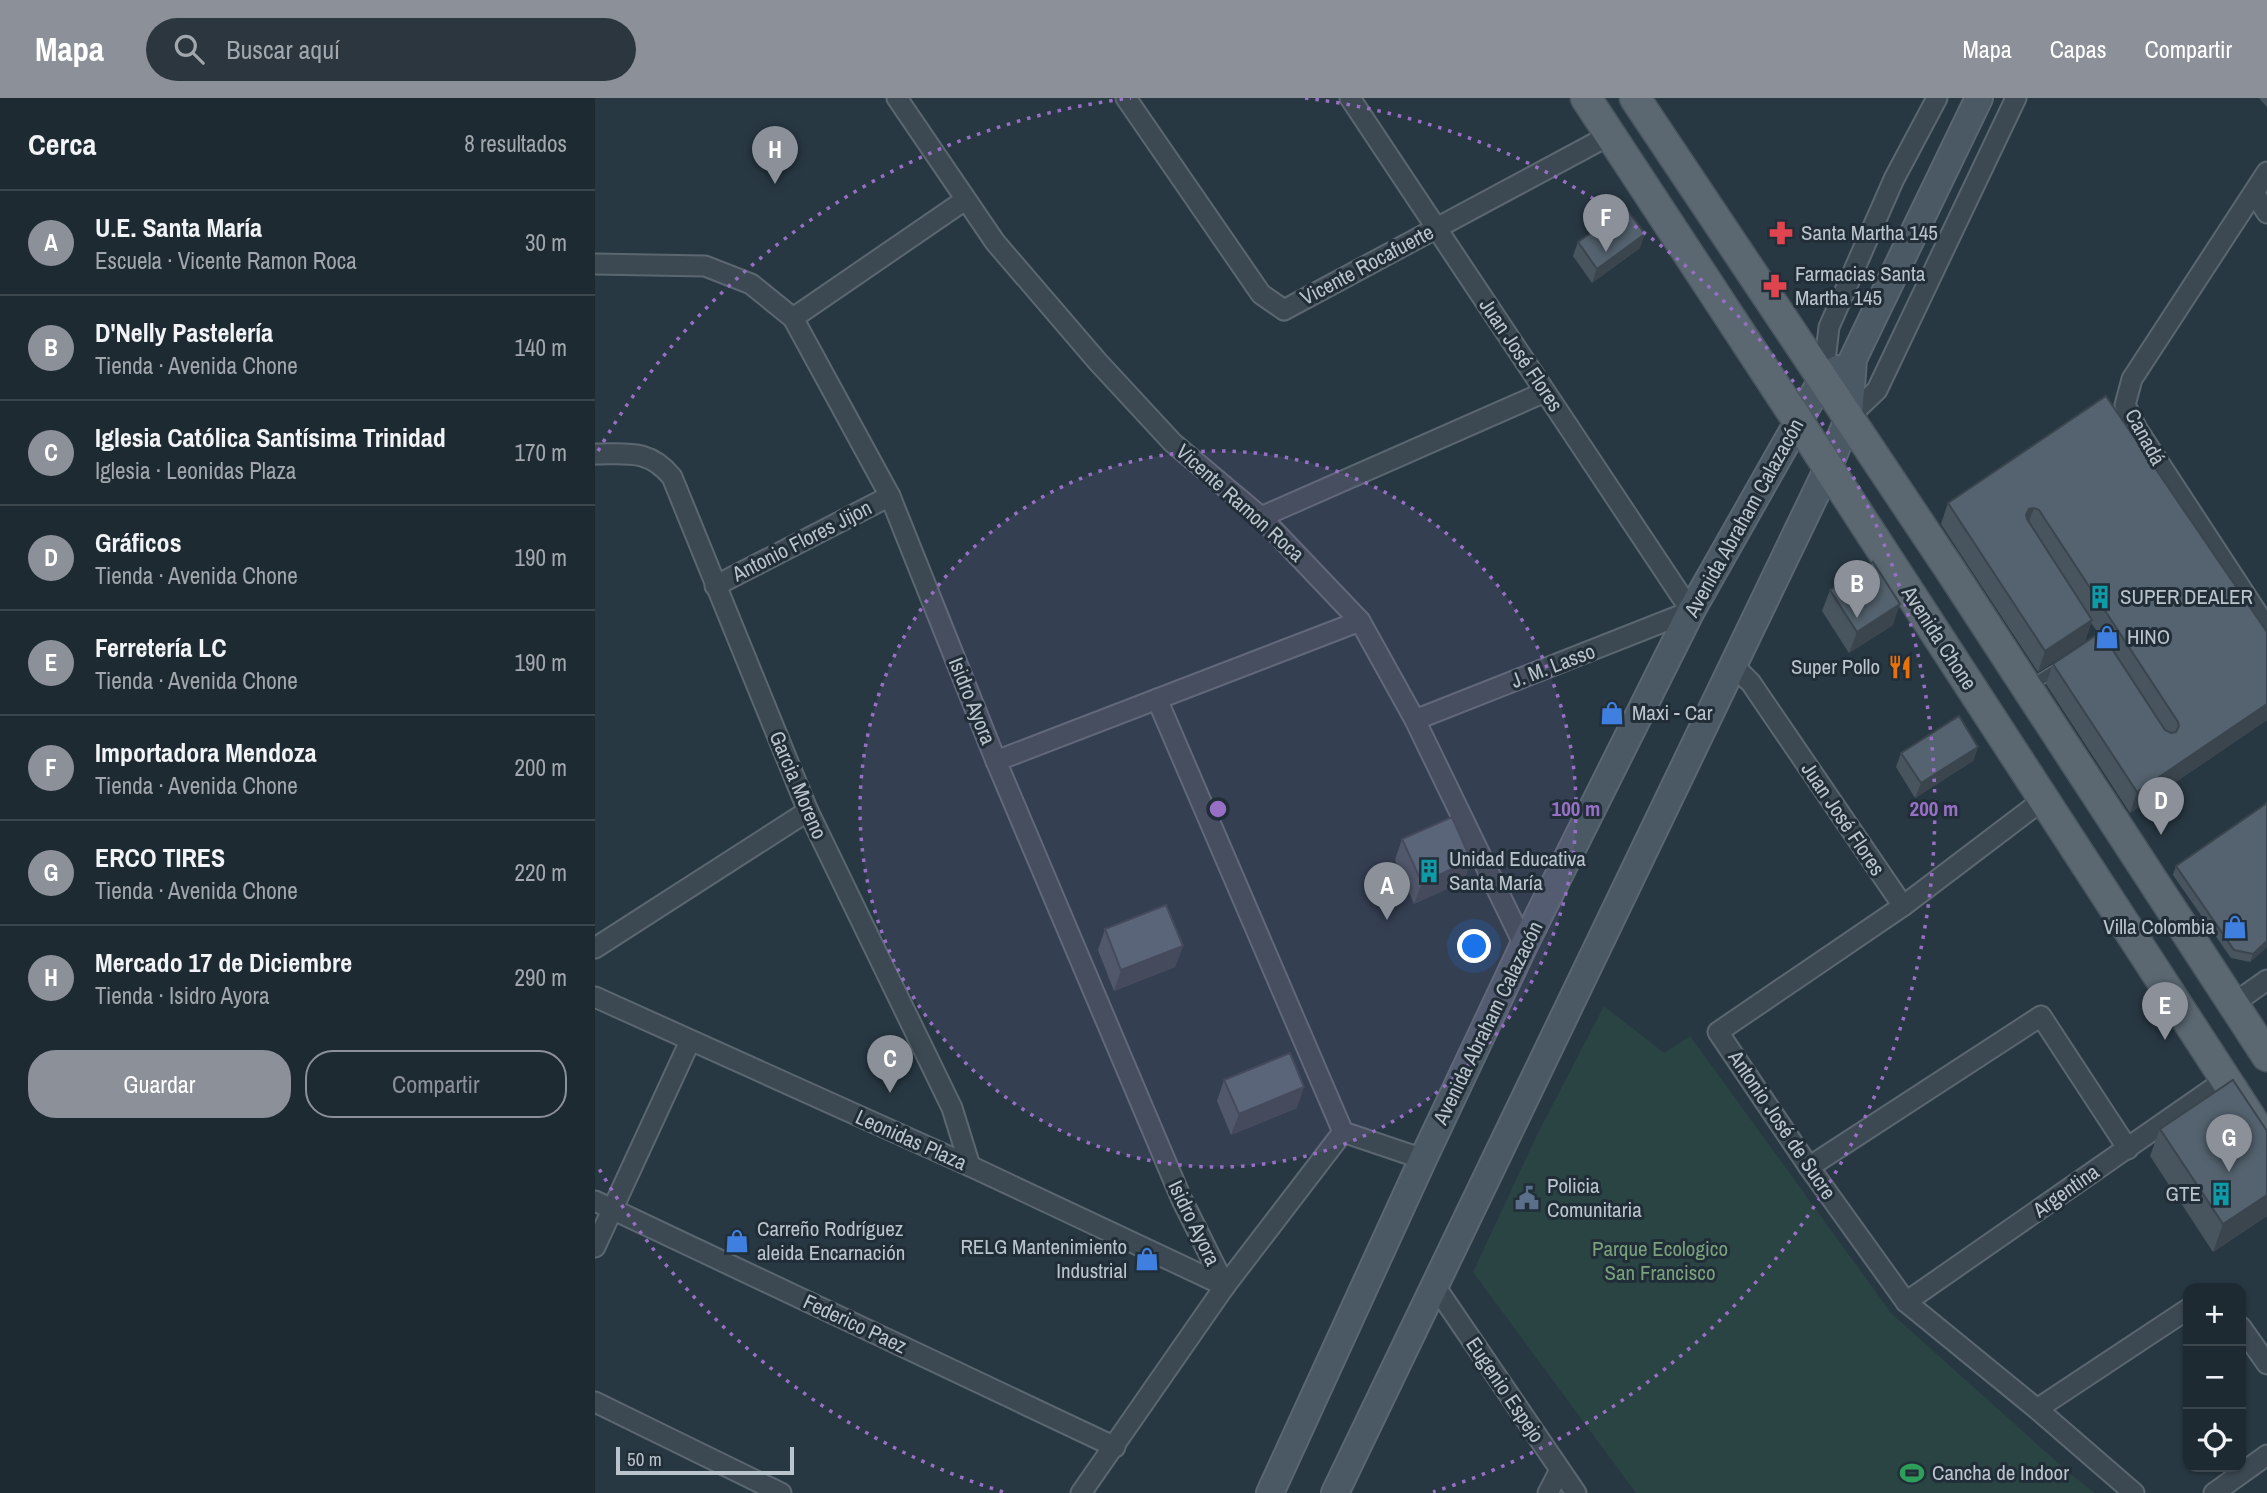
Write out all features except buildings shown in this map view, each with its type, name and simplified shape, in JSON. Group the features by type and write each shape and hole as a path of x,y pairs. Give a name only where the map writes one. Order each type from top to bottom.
{"main road":[{"name":"Avenida Chone","path":"1586,98 2267,1143"},
{"path":"1635,98 1849,417 2267,1056"},
{"path":"1335,1493 1828,468 1849,417 1853,359 1979,98"},
{"name":"Avenida Abraham Calazacón","path":"1270,1493 1524,945 1691,611 1823,378 1853,359"}],"street":[{"name":"Vicente Ramon Roca","path":"897,98 965,200 1012,262 1098,362 1164,433 1261,517 1360,621 1415,720 1524,945"},
{"name":"Vicente Rocafuerte","path":"1126,98 1261,294 1284,310 1610,135"},
{"name":"Juan José Flores","path":"1350,98 1691,611"},
{"name":"Avenida Abraham Calazacón","path":"1823,378 1829,327 1894,179 1937,98"},
{"path":"1849,417 1877,390 2016,98"},
{"name":"Canadá","path":"2267,172 2132,379 2125,405 2137,429 2267,628"},
{"path":"2254,193 2267,213"},
{"path":"793,318 965,200"},
{"name":"Isidro Ayora","path":"595,264 705,266 751,284 793,318 890,496 996,761 1182,1200 1225,1286"},
{"path":"1261,517 1545,392"},
{"name":"Garcia Moreno","path":"595,454 635,454 651,458 663,466 672,477 808,811 952,1108 970,1166"},
{"name":"Antonio Flores Jijon","path":"715,586 890,496"},
{"name":"J. M. Lasso","path":"1415,720 1691,611"},
{"path":"996,761 1360,621"},
{"name":"Juan José Flores","path":"1733,665 1751,683 1903,906"},
{"path":"1157,699 1343,1132 1423,1158"},
{"name":"Antonio José de Sucre","path":"2044,799 1903,906 1718,1032 1809,1167 1906,1302 2037,1409 2134,1493"},
{"path":"595,948 808,811"},
{"path":"2233,1004 2267,980"},
{"name":"Leonidas Plaza","path":"595,997 970,1166 1225,1286"},
{"path":"1809,1167 2041,1016 2128,1149"},
{"path":"595,1247 603,1205 690,1041"},
{"name":"Argentina","path":"1906,1302 2225,1080"},
{"path":"1081,1493 1225,1286 1343,1132"},
{"name":"Federico Paez","path":"603,1205 1115,1447"},
{"name":"Eugenio Espejo","path":"1435,1286 1576,1493"},
{"path":"2037,1409 2183,1312"},
{"path":"2246,1334 2267,1364"},
{"path":"595,1402 781,1493"},
{"path":"2214,1493 2267,1455"},
{"path":"1548,1493 1560,1470"}],"lane":[{"path":"2027,688 2073,659"}],"green space":[{"name":"Parque Ecologico San Francisco","path":"1604,1006 1664,1053 1690,1036 1891,1313 2068,1472 2095,1493 1636,1493 1473,1272 1539,1131"}],"place":[{"name":"Mercado 17 de Diciembre","path":"775,184"},
{"name":"Santa Martha 145","path":"1781,233"},
{"name":"Importadora Mendoza","path":"1606,252"},
{"name":"Farmacias Santa Martha 145","path":"1775,286"},
{"name":"SUPER DEALER","path":"2100,597"},
{"name":"D'Nelly Pastelería","path":"1857,618"},
{"name":"HINO","path":"2107,637"},
{"name":"Super Pollo","path":"1900,667"},
{"name":"Maxi - Car","path":"1612,713"},
{"name":"Gráficos","path":"2161,835"},
{"name":"Unidad Educativa Santa María","path":"1429,871"},
{"name":"U.E. Santa María","path":"1387,920"},
{"name":"Villa Colombia","path":"2235,927"},
{"name":"Ferretería LC","path":"2165,1040"},
{"name":"Iglesia Católica Santísima Trinidad","path":"890,1093"},
{"name":"ERCO TIRES","path":"2229,1172"},
{"name":"GTE","path":"2221,1194"},
{"name":"Policia Comunitaria","path":"1527,1198"},
{"name":"Carreño Rodríguez aleida Encarnación","path":"737,1241"},
{"name":"RELG Mantenimiento Industrial","path":"1147,1259"},
{"name":"Cancha de Indoor","path":"1912,1473"}]}
